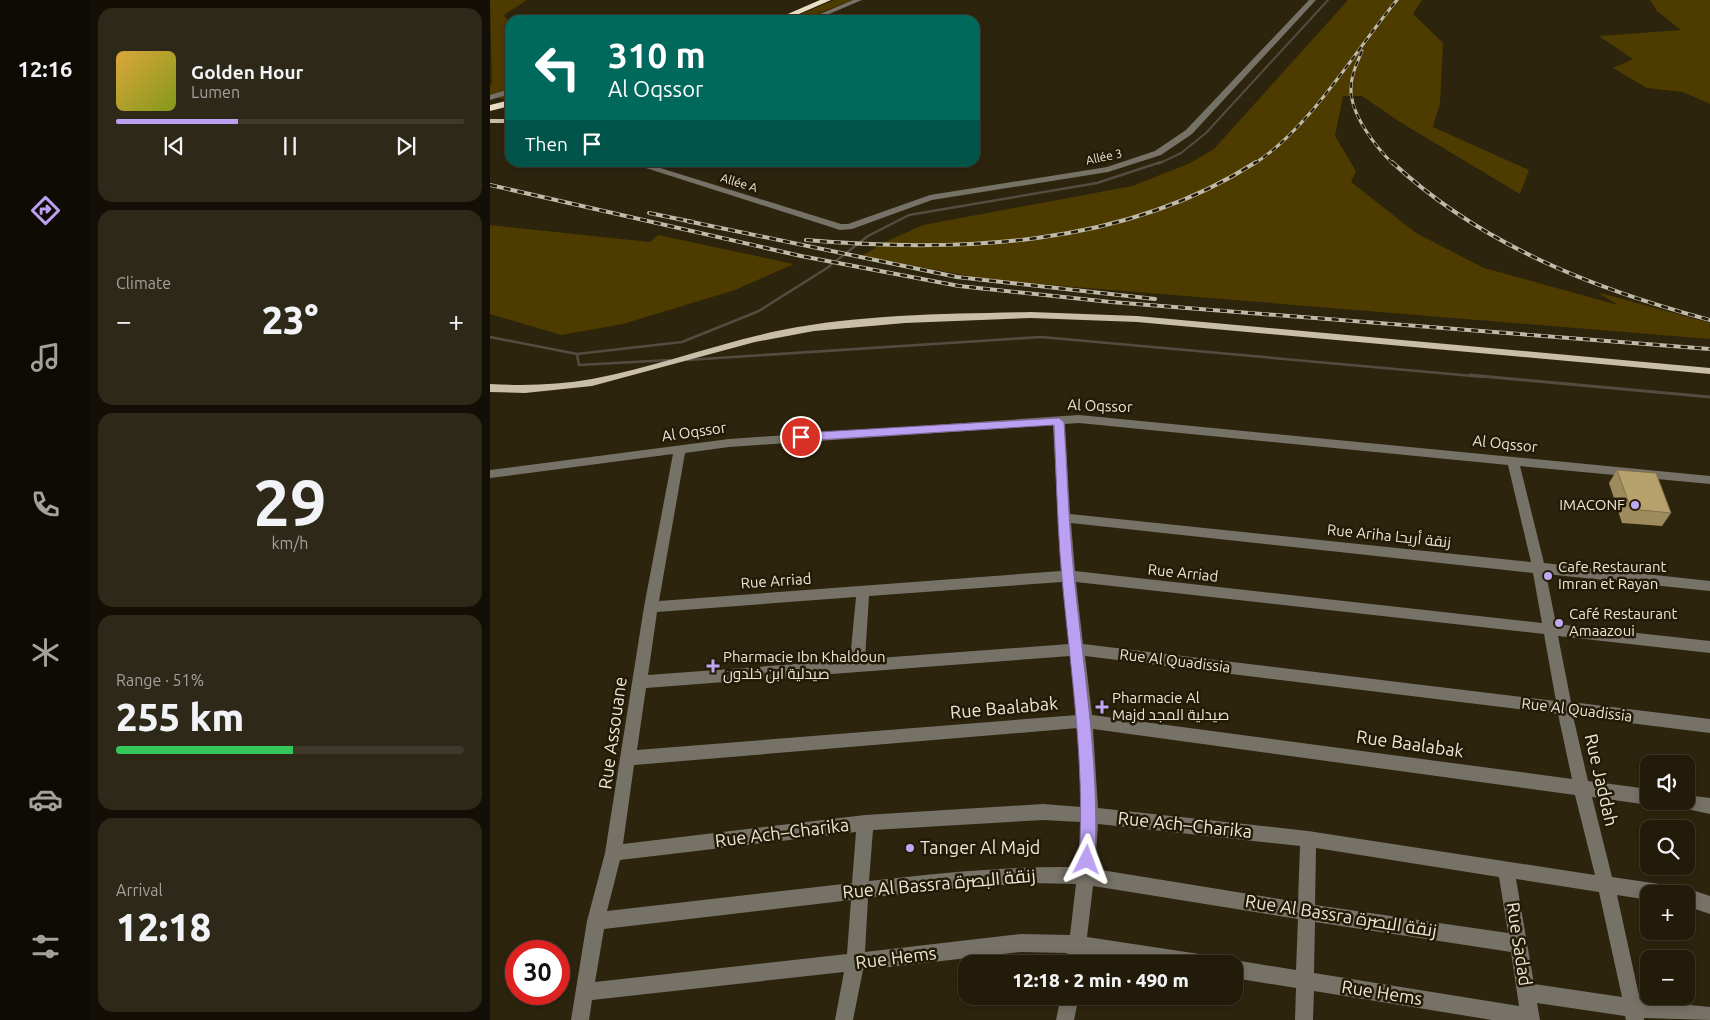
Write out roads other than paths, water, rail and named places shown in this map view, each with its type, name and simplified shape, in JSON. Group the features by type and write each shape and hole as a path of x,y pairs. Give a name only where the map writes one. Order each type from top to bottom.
{"highway":[{"path":"783,15 818,0"},
{"path":"790,15 827,0"},
{"path":"490,104 505,100"},
{"path":"490,108 505,104"}],"main road":[{"path":"490,121 505,122"},
{"path":"490,388 515,391 566,388 642,371 754,339 826,327 996,316 1063,314 1710,371"}],"street":[{"path":"822,15 859,0"},
{"name":"Allée 3","path":"840,227 861,224 930,198 1108,169 1158,153 1188,132 1217,104 1313,0"},
{"path":"490,98 505,93"},
{"name":"Allée A","path":"647,167 840,227"},
{"name":"Al Oqssor","path":"490,474 721,444 838,434 1080,420 1119,422 1710,480"},
{"path":"1059,422 1068,576 1085,721 1090,815 1086,876 1076,955"},
{"name":"Rue Assouane","path":"580,1020 596,921 613,853 651,607 680,450"},
{"name":"Rue Jaddah","path":"1513,461 1527,514 1582,788 1634,1014"},
{"name":"Rue Ariha زنقة أريحا","path":"1064,518 1710,586"},
{"name":"Rue Arriad","path":"651,607 1068,576 1710,647"},
{"path":"856,665 864,591"},
{"name":"Rue Al Quadissia","path":"639,682 1078,649 1710,726"},
{"name":"Rue Baalabak","path":"628,758 1085,721 1640,796"},
{"path":"1695,804 1710,806"},
{"name":"Rue Ach–Charika","path":"613,853 865,823 1044,812 1090,815 1308,839 1640,890"},
{"path":"844,1020 855,963 865,823"},
{"path":"1304,1020 1307,981 1305,912 1308,839"},
{"name":"Rue Sadad","path":"1506,868 1531,1018"},
{"name":"Rue Al Bassra زنقة البصرة","path":"596,921 860,890 1032,875 1086,876 1305,912 1519,944"},
{"path":"1695,900 1710,905"},
{"name":"Rue Hems","path":"586,992 1022,943 1077,944 1148,955"},
{"name":"Rue Hems","path":"1243,970 1531,1018"},
{"path":"1526,992 1634,1014 1710,1016"},
{"path":"1065,1020 1068,1005"}],"waterway":[{"path":"1158,164 1181,153 1206,133 1328,0"},
{"path":"577,354 682,342 759,311 827,268 868,236 909,215 1097,183 1161,162"},
{"path":"490,337 577,354"},
{"path":"687,360 1041,337 1484,377"},
{"path":"577,354 579,365 670,360"},
{"path":"1470,375 1710,397"}],"railway":[{"path":"1254,164 1295,130 1331,88 1397,0"},
{"path":"1362,51 1352,78 1352,98 1359,119 1365,129 1393,164"},
{"path":"806,240 922,245 1038,238 1096,227 1151,212 1205,190 1256,162"},
{"path":"1392,162 1426,191 1463,217 1501,240 1541,260 1624,294 1710,320"},
{"path":"490,185 801,256 959,286 1111,302 1710,349"},
{"path":"649,213 693,222"},
{"path":"687,221 957,277 1155,299"}],"place":[{"name":"IMACONF","path":"1635,505"},
{"name":"Cafe Restaurant Imran et Rayan","path":"1548,576"},
{"name":"Café Restaurant Amaazoui","path":"1559,623"},
{"name":"Pharmacie Ibn Khaldoun صيدلية ابن خلدون","path":"713,666"},
{"name":"Pharmacie Al Majd صيدلية المجد","path":"1102,707"},
{"name":"Tanger Al Majd","path":"910,848"}]}
